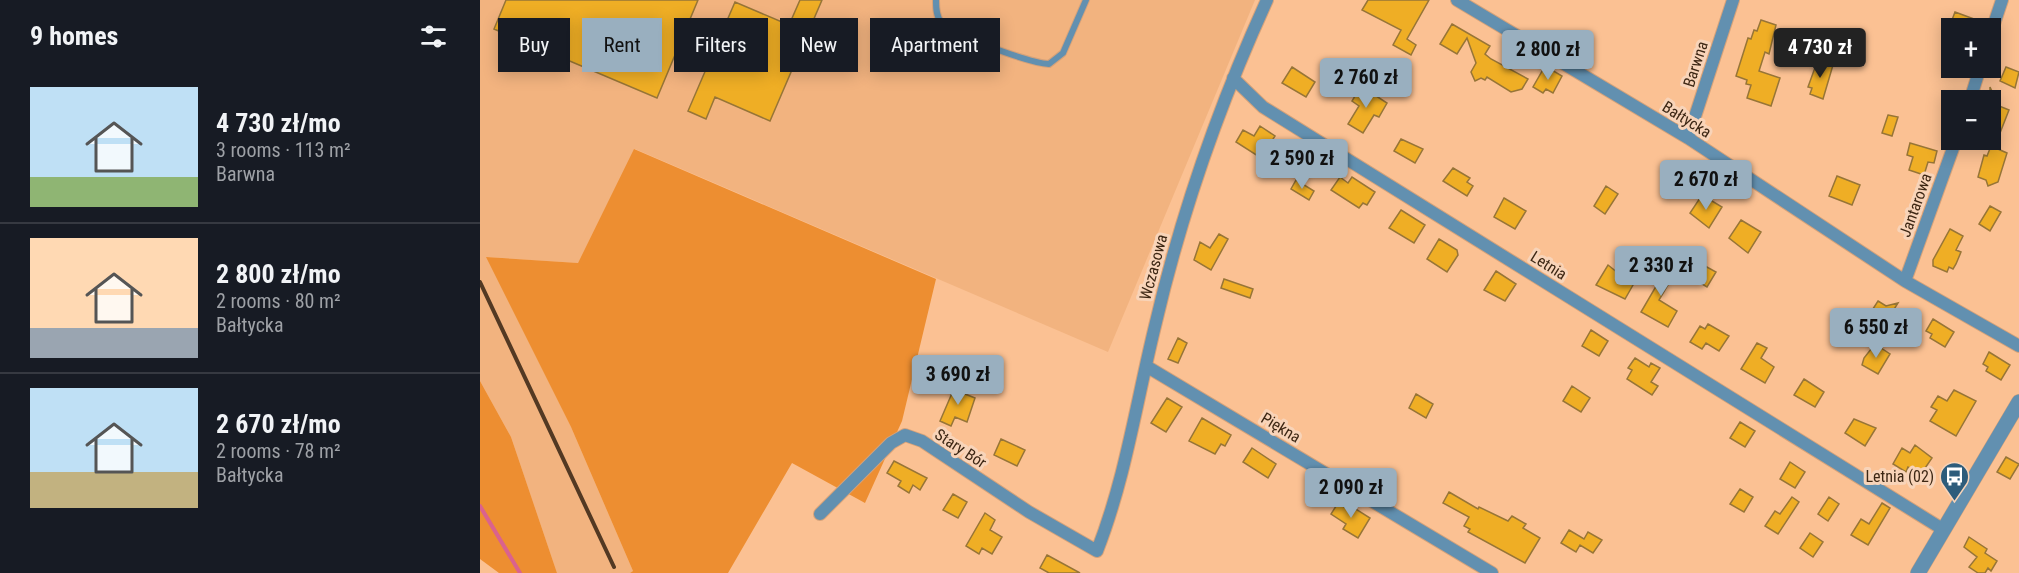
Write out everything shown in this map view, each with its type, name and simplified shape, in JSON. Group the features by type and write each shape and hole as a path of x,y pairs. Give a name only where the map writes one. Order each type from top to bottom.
{"street":[{"name":"Wczasowa","path":"1097,550 1111,510 1181,228 1233,78 1267,0"},
{"name":"Bałtycka","path":"1457,0 1688,138 1905,282 2019,346"},
{"name":"Barwna","path":"1688,138 1733,0"},
{"path":"1996,18 2002,0"},
{"name":"Letnia","path":"1233,78 1263,107 1944,530"},
{"name":"Jantarowa","path":"1905,282 1952,150"},
{"name":"Piękna","path":"1146,366 1492,573"},
{"path":"1918,573 2019,402"},
{"name":"Stary Bór","path":"820,514 891,442 905,435 922,441 1029,512 1097,550"}],"lane":[{"path":"936,0 940,22 953,32 1023,59 1048,64 1063,53 1086,0"}],"shaded area":[{"path":"480,0 1255,0 1108,352 635,149 578,263 487,257 571,427 633,571 630,573 557,573 511,437 480,381"},
{"path":"634,149 936,279 902,421 865,503 792,463 728,573 630,573 633,571 571,427 486,257 578,263"},
{"path":"480,381 511,437 557,573 499,573 480,559"}],"building":[{"path":"506,0 698,0 690,18 674,18 674,57 657,98 596,72 662,72 662,18 582,18 582,66 570,61 570,18 499,18"},
{"path":"800,0 822,0 814,18 792,18"},
{"path":"1368,0 1429,0 1407,39 1416,45 1411,55 1393,45 1401,30 1362,10"},
{"path":"735,2 780,21 780,72 791,72 770,121 715,97 706,119 688,111 705,72 768,72 768,18 728,18"},
{"path":"1955,12 1971,18 1953,18"},
{"path":"498,19 498,31 494,29"},
{"path":"1761,20 1776,25 1769,54 1765,52 1759,71 1780,78 1771,106 1747,98 1751,85 1746,84 1747,80 1736,76 1748,38 1751,39 1754,30 1757,31"},
{"path":"1452,24 1490,46 1485,54 1491,59 1528,79 1522,89 1511,92 1487,77 1485,80 1481,78 1475,81 1471,72 1476,63 1467,38 1457,54 1440,44"},
{"path":"1817,62 1833,65 1823,99 1810,94 1812,88 1808,87"},
{"path":"1545,66 1562,76 1553,93 1546,89 1543,93 1533,87"},
{"path":"1292,67 1315,82 1306,97 1282,83"},
{"path":"2006,67 2019,72 2015,88 2000,81"},
{"path":"1361,86 1387,103 1379,117 1374,115 1363,133 1348,124 1359,106 1352,101"},
{"path":"2001,107 2009,110 2001,130"},
{"path":"1888,115 1898,117 1892,136 1882,133"},
{"path":"1260,126 1275,136 1261,158 1236,142 1243,130 1254,136"},
{"path":"1401,139 1423,149 1415,163 1394,151"},
{"path":"1910,143 1937,151 1934,163 1928,162 1924,175 1909,170 1913,157 1907,155"},
{"path":"1989,150 2000,150 2007,153 1998,182 1988,186 1986,180 1978,177 1984,155 1987,156"},
{"path":"1453,168 1470,178 1467,182 1473,186 1467,196 1443,181"},
{"path":"1837,176 1860,185 1852,205 1829,196"},
{"path":"1340,177 1348,183 1352,177 1375,192 1367,205 1363,203 1359,208 1331,190"},
{"path":"1296,180 1314,191 1309,200 1291,189"},
{"path":"1606,186 1618,194 1605,214 1594,206"},
{"path":"1702,195 1722,207 1709,228 1690,213"},
{"path":"1504,198 1526,211 1515,229 1494,217"},
{"path":"1990,206 2001,212 1990,231 1979,224"},
{"path":"1401,210 1425,225 1414,243 1389,228"},
{"path":"1741,220 1761,232 1748,253 1729,238"},
{"path":"1950,229 1963,236 1956,250 1961,252 1956,264 1953,269 1949,267 1947,272 1933,266 1933,260"},
{"path":"1219,234 1228,239 1211,270 1194,260 1200,242 1210,248"},
{"path":"1439,239 1457,250 1458,255 1447,272 1427,259"},
{"path":"1672,259 1680,264 1659,300 1677,311 1668,327 1641,312 1658,283 1652,279 1658,269 1664,272"},
{"path":"1608,265 1633,285 1625,299 1596,285"},
{"path":"1705,266 1716,272 1707,287 1697,281"},
{"path":"1496,271 1516,284 1505,301 1484,290"},
{"path":"1224,279 1253,289 1250,298 1221,288"},
{"path":"1878,301 1886,306 1898,303 1885,324 1869,315"},
{"path":"1933,319 1954,332 1945,347 1930,338 1932,334 1926,331"},
{"path":"1708,324 1729,336 1719,351 1706,343 1702,349 1690,342 1700,326 1705,329"},
{"path":"1591,330 1608,341 1599,356 1582,346"},
{"path":"1178,338 1187,343 1178,363 1168,359"},
{"path":"1757,343 1767,348 1761,358 1774,367 1765,383 1741,369"},
{"path":"1875,344 1890,354 1878,374 1862,365 1864,358"},
{"path":"1989,352 2010,365 2001,380 1986,371 1988,367 1983,364"},
{"path":"1635,358 1649,367 1651,363 1660,368 1651,382 1658,386 1652,395 1627,379 1632,370 1628,368"},
{"path":"1804,379 1824,392 1815,407 1794,395"},
{"path":"956,384 967,389 965,394 975,398 967,422 955,417 951,426 940,421"},
{"path":"1572,386 1590,398 1581,412 1563,401"},
{"path":"1954,390 1976,401 1956,436 1930,421 1937,410 1931,407 1938,396 1947,401"},
{"path":"1416,394 1433,404 1426,418 1409,408"},
{"path":"1167,398 1182,407 1166,432 1151,423"},
{"path":"1202,418 1231,435 1225,446 1221,444 1215,454 1189,441"},
{"path":"1854,419 1876,428 1865,446 1845,433"},
{"path":"1740,422 1755,431 1745,447 1730,438"},
{"path":"1001,439 1025,450 1017,466 994,455"},
{"path":"1915,445 1932,458 1921,474 1908,467 1906,472 1893,464 1902,448 1910,453"},
{"path":"1252,448 1276,464 1268,478 1243,462"},
{"path":"2006,457 2019,464 2010,479 1997,472"},
{"path":"894,461 927,478 920,490 913,485 909,493 898,486 901,481 887,473"},
{"path":"1790,462 1805,472 1795,488 1780,479"},
{"path":"1740,489 1753,497 1744,512 1730,504"},
{"path":"1449,492 1478,509 1479,507 1508,521 1512,516 1526,524 1523,528 1540,538 1525,563 1468,532 1470,529 1464,526 1469,517 1443,503"},
{"path":"953,494 967,502 958,518 943,510"},
{"path":"1792,497 1799,502 1778,534 1765,526 1775,511 1780,514"},
{"path":"1829,497 1839,504 1828,521 1818,514"},
{"path":"1338,503 1348,509 1351,506 1370,518 1358,538 1343,529 1346,524 1331,514"},
{"path":"1882,503 1890,508 1868,545 1851,535 1861,519 1869,524"},
{"path":"985,513 995,520 990,530 1002,537 992,554 982,548 979,554 966,546"},
{"path":"1569,530 1584,539 1588,532 1602,540 1593,553 1580,545 1576,552 1561,543"},
{"path":"1810,533 1823,542 1813,557 1800,548"},
{"path":"1969,537 1987,549 1985,553 1997,561 1991,571 1988,568 1985,573 1978,573 1969,567 1977,557 1964,547"},
{"path":"1047,555 1080,573 1049,573 1040,568"}],"waterway":[{"path":"480,506 520,573"}],"railway":[{"path":"480,282 614,567"}],"place":[{"name":"Letnia (02)","path":"1955,502"}]}
